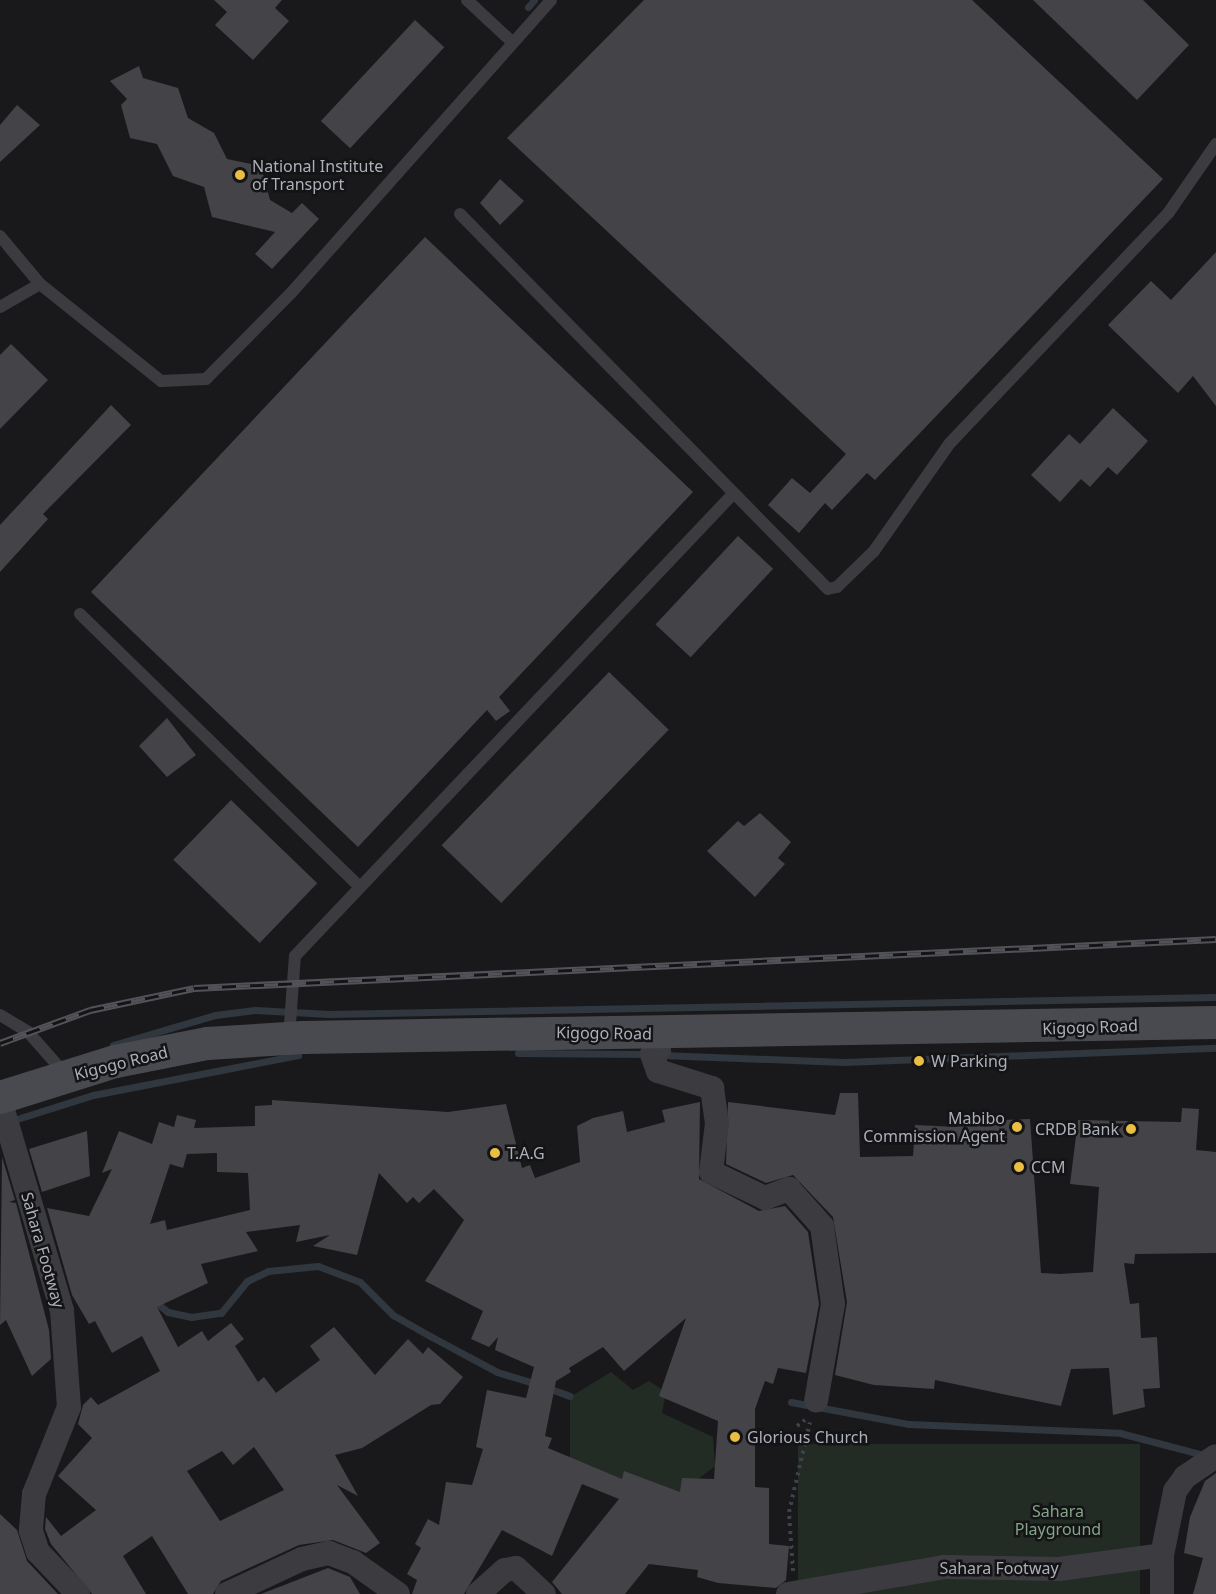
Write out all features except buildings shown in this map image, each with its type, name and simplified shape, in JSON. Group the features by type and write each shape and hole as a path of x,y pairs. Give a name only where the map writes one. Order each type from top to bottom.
{"main road":[{"name":"Kigogo Road","path":"0,1098 67,1076 207,1043 507,1031 656,1034 1216,1022"}],"street":[{"path":"656,1034 659,1050 652,1054 658,1071 712,1088 717,1123 711,1172 765,1198 789,1190 822,1226 833,1304 814,1407"},
{"name":"Sahara Footway","path":"0,1098 62,1310 69,1407 34,1494 31,1531 38,1552 78,1594"},
{"path":"1162,1594 1162,1555 1175,1491 1185,1476 1216,1456"},
{"path":"227,1594 302,1559 329,1553 353,1562 398,1594"},
{"name":"Sahara Footway","path":"794,1594 944,1567 1059,1569 1162,1555"},
{"path":"478,1594 505,1570 516,1568 544,1594"}],"lane":[{"path":"467,0 511,41"},
{"path":"0,236 40,284 161,381 206,379 292,292 511,41 551,0"},
{"path":"460,214 821,586 837,587 874,551 950,443 1169,213 1216,144"},
{"path":"0,307 40,284"},
{"path":"289,1038 295,956 733,494"},
{"path":"80,614 360,887"},
{"path":"0,1015 28,1032 67,1076"}],"path":[{"path":"794,1594 789,1512 814,1407"}],"green space":[{"path":"611,1372 633,1390 649,1381 666,1392 662,1413 713,1437 715,1466 680,1493 624,1484 570,1466 570,1397"},
{"name":"Sahara Playground","path":"798,1444 1140,1444 1140,1594 798,1594"}],"waterway":[{"path":"528,7 534,0"},
{"path":"113,1045 215,1015 255,1010 329,1014 1216,997"},
{"path":"661,1055 844,1062 1216,1048"},
{"path":"518,1053 647,1054"},
{"path":"17,1119 93,1095 298,1055"},
{"path":"153,1300 168,1312 191,1317 221,1313 247,1281 268,1271 318,1266 360,1282 393,1315 430,1336 497,1372 537,1384"},
{"path":"548,1388 570,1396"},
{"path":"791,1402 909,1424 1120,1433 1203,1455"}],"railway":[{"path":"0,1043 90,1010 194,988 1216,939"}],"place":[{"name":"National Institute of Transport","path":"240,175"},
{"name":"W Parking","path":"919,1061"},
{"name":"Mabibo Commission Agent","path":"1017,1127"},
{"name":"CRDB Bank","path":"1131,1129"},
{"name":"T.A.G","path":"495,1153"},
{"name":"CCM","path":"1019,1167"},
{"name":"Glorious Church","path":"735,1437"}]}
